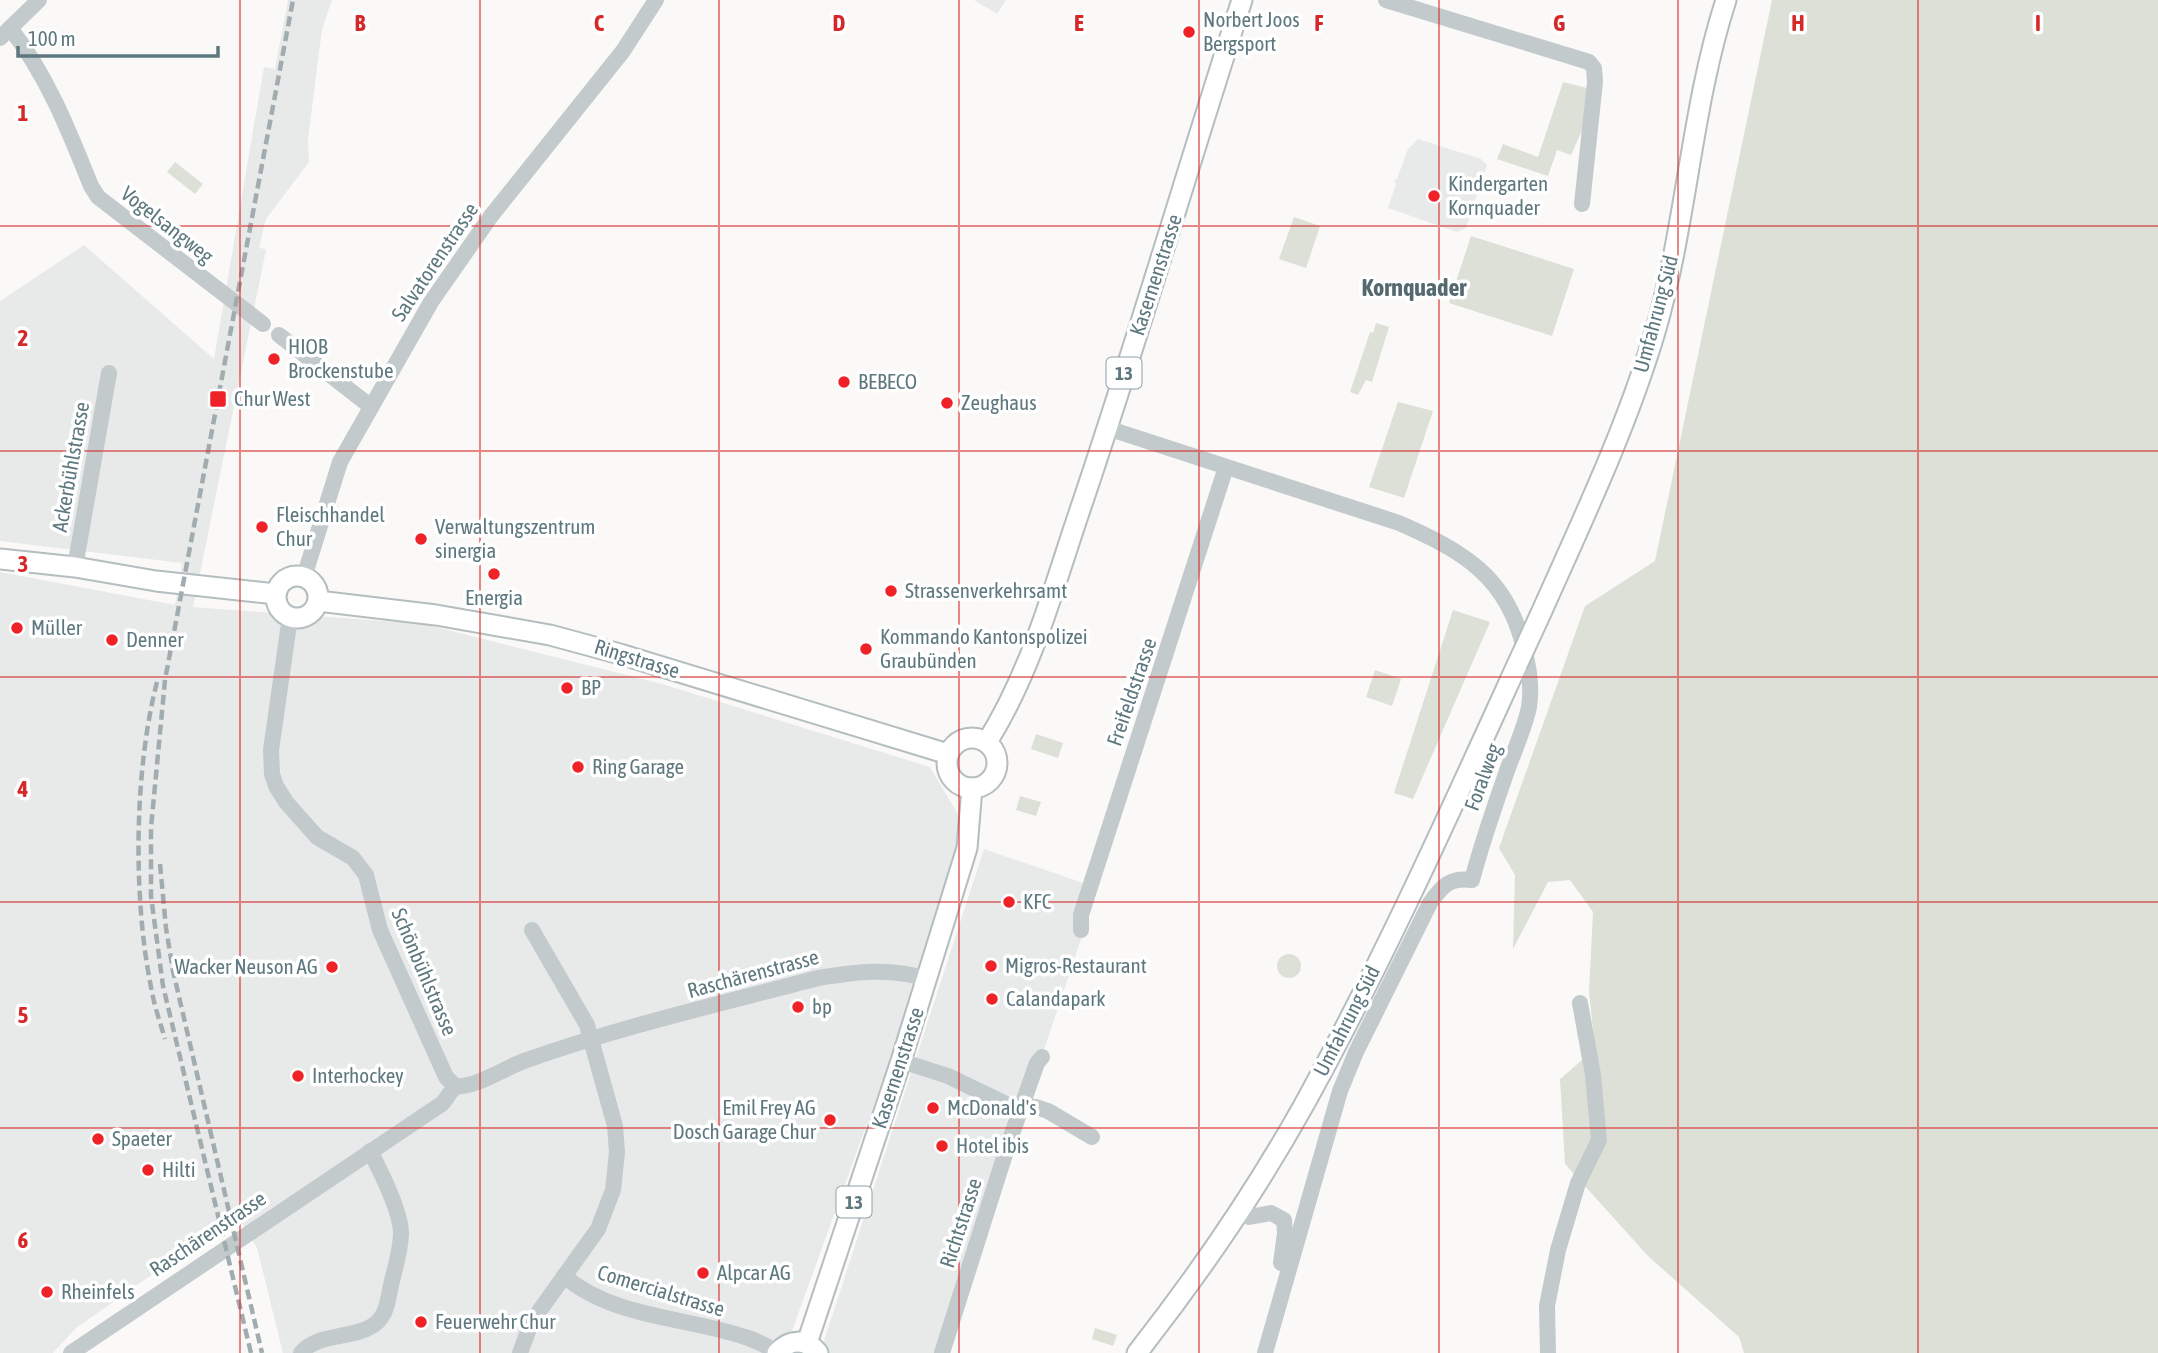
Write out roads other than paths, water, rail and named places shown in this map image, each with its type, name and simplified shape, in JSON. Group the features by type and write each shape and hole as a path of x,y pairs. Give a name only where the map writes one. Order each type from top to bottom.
{"main road":[{"name":"Kasernenstrasse","path":"987,742 1012,698 1035,642 1107,428 1242,0"},
{"name":"Umfahrung Süd","path":"1137,1353 1229,1226 1304,1104 1381,956 1602,477 1631,404 1655,331 1704,82 1726,0"},
{"path":"0,559 75,567 156,581 276,594"},
{"path":"295,576 304,578 315,586 318,601 313,610 305,616 290,617 279,608 276,594 286,580 295,576"},
{"name":"Ringstrasse","path":"318,601 449,617 550,635 948,754"},
{"path":"972,737 987,742 997,757 995,775 989,782 965,788 954,780 947,768 948,754 952,747 965,738 972,737"},
{"name":"Kasernenstrasse","path":"812,1348 967,848 972,788"},
{"path":"777,1353 790,1342 812,1348"}],"street":[{"path":"5,33 39,0"},
{"name":"Salvatorenstrasse","path":"304,578 333,479 370,406 431,302 523,173 624,51 656,0"},
{"path":"1386,0 1582,58 1592,65 1595,82 1582,204"},
{"name":"Vogelsangweg","path":"5,33 30,55 48,87 98,197 263,324"},
{"path":"279,335 370,406"},
{"name":"Ackerbühlstrasse","path":"75,567 109,373"},
{"name":"Foralweg","path":"1107,428 1399,523 1434,539 1473,564 1494,582 1509,603 1520,630 1529,671 1529,707 1483,839 1472,880 1458,878 1446,884 1430,903 1356,1052 1340,1091 1265,1353"},
{"name":"Freifeldstrasse","path":"1081,930 1081,915 1226,467"},
{"name":"Schönbühlstrasse","path":"290,617 271,750 274,780 286,802 311,831 352,858 364,871 380,930 446,1077 455,1086"},
{"path":"532,930 587,1025 592,1040"},
{"name":"Raschärenstrasse","path":"71,1353 443,1103 455,1086 469,1086 525,1061 592,1040 836,975 883,970 904,972 927,979"},
{"path":"1548,1353 1547,1306 1558,1250 1578,1182 1600,1140 1593,1075 1580,1003"},
{"name":"Comercialstrasse","path":"520,1353 530,1326 547,1298 598,1228 613,1190 616,1169 615,1126 592,1040"},
{"path":"1021,1107 1037,1063 1042,1057"},
{"path":"901,1061 948,1076 1009,1105 1048,1111 1092,1137"},
{"name":"Richtstrasse","path":"942,1353 1021,1107"},
{"path":"300,1353 310,1344 354,1333 375,1324 386,1311 401,1229 370,1152"},
{"path":"1249,1217 1272,1213 1284,1220 1280,1270 1286,1274"},
{"name":"Comercialstrasse","path":"564,1276 600,1299 659,1317 749,1338 777,1353"}],"railway":[{"path":"251,1353 163,986 151,896 151,828 165,680 293,0"},
{"path":"157,682 149,717 140,794 139,875 145,952 165,1039"},
{"path":"160,864 173,971 262,1353"}],"place":[{"name":"Norbert Joos Bergsport","path":"1189,32"},
{"name":"Kindergarten Kornquader","path":"1434,196"},
{"name":"HIOB Brockenstube","path":"274,359"},
{"name":"BEBECO","path":"844,382"},
{"name":"Chur West","path":"218,399"},
{"name":"Zeughaus","path":"947,403"},
{"name":"Fleischhandel Chur","path":"262,527"},
{"name":"Verwaltungszentrum sinergia","path":"421,539"},
{"name":"Energia","path":"494,574"},
{"name":"Strassenverkehrsamt","path":"891,591"},
{"name":"Müller","path":"17,628"},
{"name":"Denner","path":"112,640"},
{"name":"Kommando Kantonspolizei Graubünden","path":"866,649"},
{"name":"BP","path":"567,688"},
{"name":"Ring Garage","path":"578,767"},
{"name":"KFC","path":"1009,902"},
{"name":"Migros-Restaurant","path":"991,966"},
{"name":"Wacker Neuson AG","path":"332,967"},
{"name":"Calandapark","path":"992,999"},
{"name":"bp","path":"798,1007"},
{"name":"Interhockey","path":"298,1076"},
{"name":"McDonald's","path":"933,1108"},
{"name":"Emil Frey AG Dosch Garage Chur","path":"830,1120"},
{"name":"Spaeter","path":"98,1139"},
{"name":"Hotel ibis","path":"942,1146"},
{"name":"Hilti","path":"148,1170"},
{"name":"Alpcar AG","path":"703,1273"},
{"name":"Rheinfels","path":"47,1292"},
{"name":"Feuerwehr Chur","path":"421,1322"}],"district":[{"name":"Kornquader","path":"1414,288"}]}
